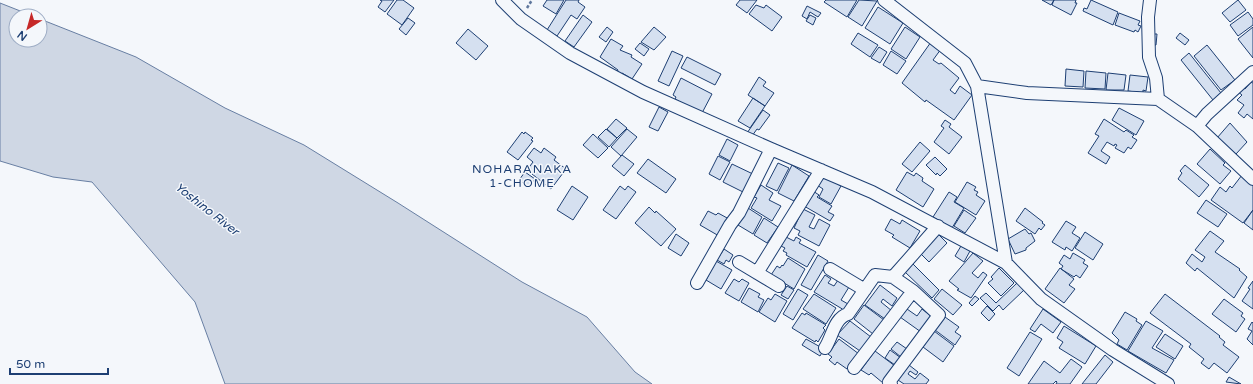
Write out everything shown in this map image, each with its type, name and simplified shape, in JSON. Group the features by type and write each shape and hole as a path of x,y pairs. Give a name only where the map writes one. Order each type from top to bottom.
{"street":[{"path":"502,0 521,19 570,53 644,92 872,192 1006,263 1041,299 1113,350 1168,384"},
{"path":"884,0 965,63 977,86 1006,263"},
{"path":"1150,0 1148,17 1149,57 1156,78 1158,99"},
{"path":"1197,126 1207,114 1253,72"},
{"path":"977,86 1027,93 1158,99 1197,126 1253,179"},
{"path":"697,282 730,225 739,213 771,149"},
{"path":"757,273 821,170"},
{"path":"893,277 938,226"},
{"path":"738,262 779,286"},
{"path":"830,269 865,290"},
{"path":"825,348 829,341 829,336 843,316 848,314 875,275 893,277 912,291 939,315 889,382 891,384"},
{"path":"854,368 912,291"}],"water":[{"name":"Yoshino River","path":"0,3 13,8 8,8 8,48 48,48 48,22 136,57 225,108 304,145 522,282 587,317 635,372 652,384 225,384 195,302 92,182 53,177 0,161"}],"building":[{"path":"380,0 394,0 385,12 378,7 382,1"},
{"path":"397,0 403,0 414,8 402,25 387,14"},
{"path":"547,0 564,0 556,14 543,6"},
{"path":"566,0 579,0 578,2 585,7 577,19 571,15 557,36 547,30"},
{"path":"740,0 757,0 747,13 736,5"},
{"path":"826,0 857,0 847,17 824,2"},
{"path":"859,0 877,1 862,26 848,17"},
{"path":"1042,0 1054,0 1051,5"},
{"path":"1054,0 1076,0 1075,3 1077,3 1071,15 1052,5"},
{"path":"1091,0 1118,12 1113,25 1083,11 1084,8 1087,9"},
{"path":"1238,0 1246,10 1230,22 1222,13"},
{"path":"756,5 764,8 766,5 782,17 772,31 749,14"},
{"path":"807,6 821,13 818,17 810,12 807,19 802,16"},
{"path":"878,7 903,23 890,44 865,28"},
{"path":"1248,12 1253,19 1253,25 1238,36 1230,25"},
{"path":"1119,13 1140,21 1138,25 1141,26 1138,32 1115,25"},
{"path":"583,15 592,22 574,47 565,41"},
{"path":"810,15 816,18 813,25 806,21"},
{"path":"408,18 415,23 406,35 399,29"},
{"path":"607,27 613,32 606,42 599,37"},
{"path":"654,27 666,37 654,50 641,42"},
{"path":"905,27 920,37 906,59 891,49"},
{"path":"1253,27 1253,58 1238,39"},
{"path":"468,29 488,46 476,60 456,43"},
{"path":"858,33 878,45 870,57 851,44"},
{"path":"1180,33 1189,40 1185,45 1176,38"},
{"path":"1151,34 1157,34 1156,45 1150,45"},
{"path":"611,39 623,46 620,50 632,55 631,57 642,64 632,79 622,73 621,75 617,72 618,70 600,57"},
{"path":"931,42 941,49 933,60 939,64 941,63 959,78 950,90 955,94 960,86 972,95 954,120 926,100 925,102 902,83"},
{"path":"640,43 649,49 644,56 635,49"},
{"path":"1207,45 1235,80 1221,90 1194,56"},
{"path":"879,47 887,52 880,63 871,58"},
{"path":"672,51 683,56 669,86 658,81"},
{"path":"891,51 906,61 897,74 883,65"},
{"path":"1189,53 1221,93 1213,100 1181,60"},
{"path":"687,57 721,74 715,85 681,68"},
{"path":"1066,69 1084,71 1083,87 1065,86"},
{"path":"1086,71 1106,73 1105,89 1085,88"},
{"path":"1108,73 1126,75 1124,90 1106,90"},
{"path":"1130,75 1148,77 1146,91 1143,90 1143,93 1128,91"},
{"path":"759,77 766,82 763,86 774,93 765,106 748,95"},
{"path":"681,78 712,94 702,113 681,104 682,103 675,99 676,97 673,95"},
{"path":"1251,82 1253,83 1253,119 1247,114 1244,118 1238,113 1244,105 1237,100 1242,95 1237,91 1241,86 1245,89"},
{"path":"753,98 765,106 750,128 738,121"},
{"path":"659,107 668,112 658,131 649,127"},
{"path":"1119,108 1144,121 1136,135 1112,120"},
{"path":"763,110 770,115 759,130 757,129 752,136 747,133"},
{"path":"616,119 627,128 617,138 607,129"},
{"path":"1104,119 1124,132 1126,130 1134,135 1132,137 1137,140 1131,149 1128,147 1124,153 1115,148 1117,145 1115,144 1114,146 1107,142 1101,151 1110,157 1106,164 1088,153 1099,136 1095,134"},
{"path":"945,120 951,124 949,127 962,137 949,154 934,142 944,128 941,126"},
{"path":"1230,123 1247,142 1236,154 1217,138"},
{"path":"606,129 617,138 609,147 598,137"},
{"path":"627,129 637,137 621,156 611,147"},
{"path":"522,132 524,134 525,132 533,138 531,140 533,141 518,160 507,152"},
{"path":"593,134 608,148 598,158 583,145"},
{"path":"727,139 738,145 730,161 719,155"},
{"path":"920,142 930,151 912,172 902,164"},
{"path":"534,148 541,153 544,148 556,157 554,160 566,169 551,189 527,170 533,162 527,157"},
{"path":"1210,149 1225,163 1223,165 1231,171 1220,184 1197,164"},
{"path":"622,155 634,164 624,176 612,166"},
{"path":"718,156 730,162 720,180 709,174"},
{"path":"935,157 947,169 940,176 937,173 936,175 926,165"},
{"path":"648,159 676,179 666,193 637,173"},
{"path":"778,163 789,168 777,191 766,186"},
{"path":"732,164 755,175 745,193 723,182"},
{"path":"792,165 809,176 794,201 778,193"},
{"path":"1185,165 1209,185 1199,197 1178,179 1182,173 1180,171"},
{"path":"525,172 535,179 529,187 519,180"},
{"path":"907,172 914,176 916,173 923,178 922,181 934,189 923,207 896,190"},
{"path":"1242,175 1253,184 1253,210 1243,223 1211,200 1220,187 1226,192 1230,186 1232,188"},
{"path":"823,176 841,186 831,204 819,197 823,189 817,185"},
{"path":"967,182 976,187 974,190 978,192 976,195 985,201 976,215 955,202"},
{"path":"761,185 773,193 769,200 781,206 772,221 751,208 757,198 754,197"},
{"path":"572,186 588,197 573,220 557,210"},
{"path":"620,186 625,190 628,186 636,192 616,219 603,210"},
{"path":"813,191 819,195 817,197 832,206 828,212 834,215 830,221 804,206"},
{"path":"949,192 957,197 954,202 964,208 952,228 933,217"},
{"path":"1206,200 1227,214 1218,227 1197,213"},
{"path":"649,207 655,213 656,211 676,229 661,246 635,223"},
{"path":"748,208 762,217 753,234 738,225"},
{"path":"1025,208 1045,225 1041,230 1039,228 1035,234 1016,221"},
{"path":"803,209 815,215 809,227 814,229 819,219 830,225 819,246 798,235 800,231 794,228"},
{"path":"964,210 976,218 965,233 954,226"},
{"path":"1253,210 1253,230 1244,223"},
{"path":"708,211 716,215 718,213 729,219 719,236 700,225"},
{"path":"764,218 778,227 767,243 754,235"},
{"path":"891,219 900,224 902,220 920,231 910,248 892,237 894,235 885,230"},
{"path":"1066,221 1076,227 1072,233 1080,238 1072,251 1066,247 1065,250 1052,242"},
{"path":"1025,229 1029,234 1031,233 1035,241 1026,248 1026,250 1015,254 1008,239"},
{"path":"1210,231 1224,241 1215,252 1240,269 1239,270 1247,277 1234,298 1197,268 1195,271 1186,263 1192,254 1202,262 1205,257 1195,250"},
{"path":"1085,232 1103,244 1093,260 1075,248"},
{"path":"676,234 689,243 681,256 668,248"},
{"path":"938,234 947,243 929,262 920,253"},
{"path":"786,237 794,241 796,237 801,240 799,243 816,252 807,267 786,255 787,253 783,251 785,248 781,246"},
{"path":"961,246 970,251 964,262 955,256"},
{"path":"724,249 733,255 729,262 726,260 724,264 717,260"},
{"path":"973,253 983,261 972,273 978,278 983,272 987,275 971,298 957,290 959,289 949,281"},
{"path":"1073,253 1085,260 1083,263 1088,266 1080,278 1076,275 1074,277 1061,269 1063,266 1059,263 1064,255 1070,259"},
{"path":"818,255 828,261 811,290 801,285"},
{"path":"788,258 805,269 794,289 771,275 777,266 780,268 782,265 783,266"},
{"path":"716,261 732,270 721,289 706,280"},
{"path":"912,263 939,290 932,298 904,271"},
{"path":"999,268 1014,283 1001,296 988,283 993,279 991,277"},
{"path":"1060,268 1074,279 1069,285 1075,289 1064,303 1045,289"},
{"path":"825,275 831,279 828,283 834,286 838,280 849,287 841,300 848,304 844,310 814,292"},
{"path":"734,279 739,282 742,279 749,283 739,301 725,293"},
{"path":"1253,281 1253,309 1242,301 1250,289 1248,288"},
{"path":"1017,283 1024,290 1003,310 999,305 993,311 980,298 986,293 996,303"},
{"path":"880,285 897,298 892,306 883,299 881,302 892,311 885,319 865,305"},
{"path":"787,286 794,290 788,299 781,295"},
{"path":"749,288 760,294 758,297 764,300 758,312 741,302"},
{"path":"798,289 808,295 793,320 783,314"},
{"path":"942,289 962,305 953,315 934,299"},
{"path":"775,294 787,301 775,322 759,312 768,298 771,300"},
{"path":"814,294 836,308 826,324 803,309"},
{"path":"1165,294 1220,336 1219,337 1225,342 1223,345 1239,357 1227,373 1214,363 1209,369 1201,363 1204,359 1189,347 1191,344 1150,313"},
{"path":"975,296 979,299 972,306 969,303"},
{"path":"1224,299 1243,313 1241,316 1245,319 1236,332 1212,314"},
{"path":"864,305 884,320 873,334 854,319"},
{"path":"987,306 995,314 989,321 981,313"},
{"path":"907,309 917,316 922,309 932,317 921,332 900,317"},
{"path":"1043,309 1061,322 1053,333 1041,324 1035,332 1030,329"},
{"path":"1125,312 1137,319 1136,321 1142,325 1127,350 1117,344 1119,340 1112,333"},
{"path":"802,313 805,315 806,313 826,325 823,328 825,330 818,342 816,340 815,342 792,328"},
{"path":"945,317 959,327 955,332 961,336 955,345 935,330"},
{"path":"850,321 871,337 860,351 837,335"},
{"path":"1146,321 1163,331 1152,348 1174,360 1166,373 1128,351"},
{"path":"1252,322 1253,345 1247,339 1252,331 1248,329"},
{"path":"1064,326 1096,346 1085,364 1059,348 1063,342 1057,338"},
{"path":"934,331 954,346 943,362 923,347"},
{"path":"1030,332 1042,339 1019,376 1007,368"},
{"path":"1165,334 1183,346 1175,359 1156,347"},
{"path":"806,339 824,349 820,356 802,345"},
{"path":"839,339 859,354 847,369 837,362 835,365 829,360 832,357 828,354"},
{"path":"897,342 907,349 901,357 891,349"},
{"path":"890,350 901,358 895,365 885,358"},
{"path":"875,351 895,366 883,383 871,373 869,375 861,370"},
{"path":"1105,355 1113,362 1096,384 1082,384"},
{"path":"1071,359 1082,367 1070,384 1056,384 1056,381 1053,384 1028,384 1044,361 1060,373"},
{"path":"909,365 918,372 916,375 910,371 908,374 915,379 920,373 929,380 926,384 904,384 898,380"},
{"path":"1229,377 1241,384 1226,382"}],"district":[{"name":"NOHARANAKA 1-CHOME","path":"522,176"}]}
